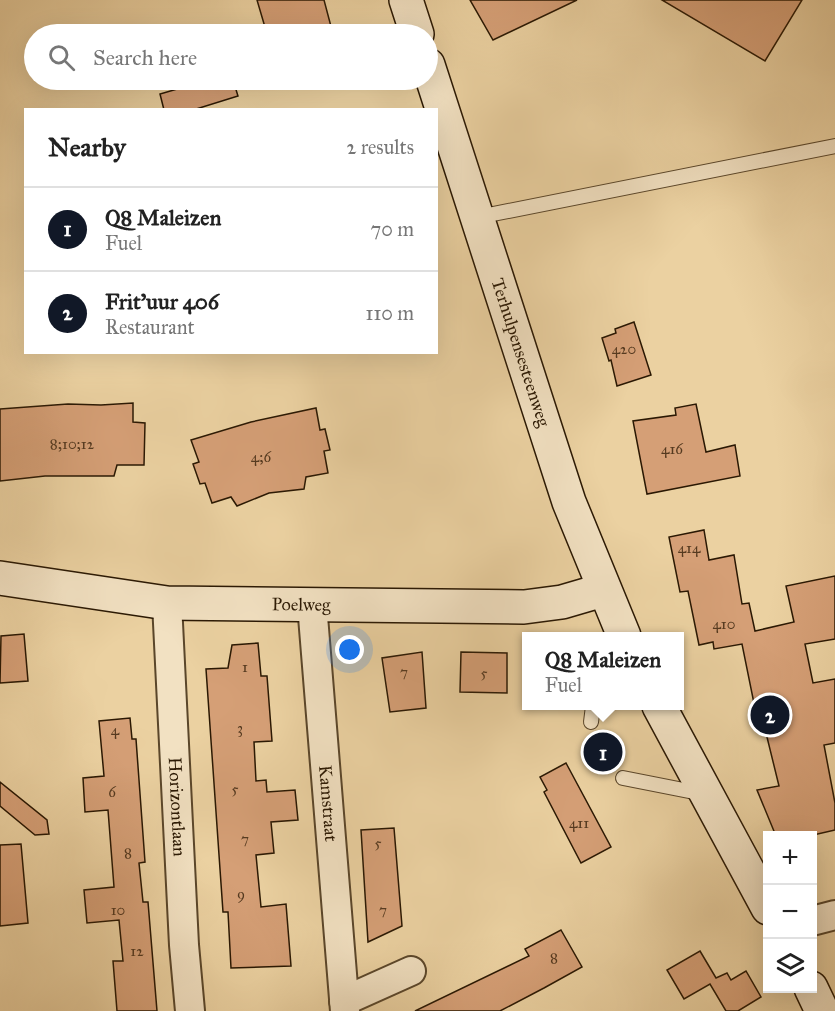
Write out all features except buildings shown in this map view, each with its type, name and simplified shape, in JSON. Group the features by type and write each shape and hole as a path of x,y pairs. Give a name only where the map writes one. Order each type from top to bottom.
{"main road":[{"path":"406,0 414,24"},
{"name":"Terhulpensesteenweg","path":"436,90 569,502 617,632"},
{"name":"Poelweg","path":"0,578 167,603 524,607 562,602 603,590"},
{"path":"662,710 704,794 763,899"}],"street":[{"name":"Horizontlaan","path":"167,603 184,945 190,1011"},
{"name":"Kamstraat","path":"312,604 344,1006 411,971"},
{"path":"817,920 835,915"}],"lane":[{"path":"478,217 835,146"},
{"path":"591,722 592,710"},
{"path":"623,778 704,794"}],"place":[{"name":"Frit'uur 406","path":"770,715"},
{"name":"Q8 Maleizen","path":"603,752"}]}
